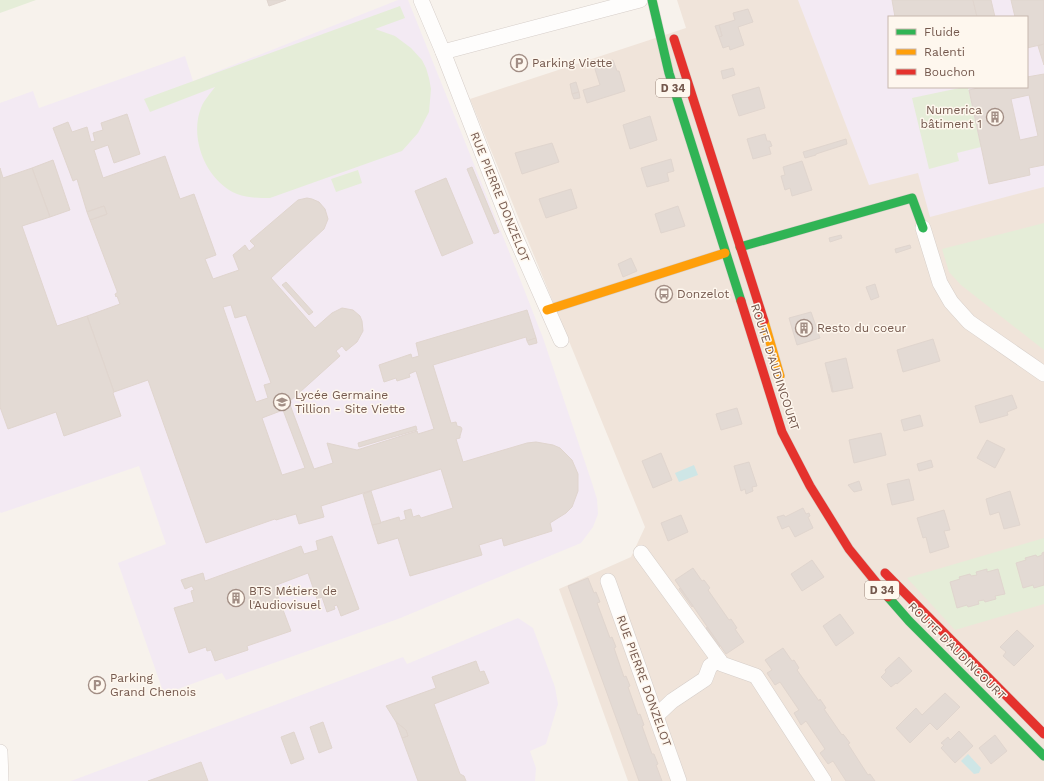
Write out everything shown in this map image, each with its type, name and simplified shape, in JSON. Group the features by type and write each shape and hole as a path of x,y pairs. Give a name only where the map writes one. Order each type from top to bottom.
{"main road":[{"name":"ROUTE D'AUDINCOURT","path":"652,0 669,73 782,432 810,486 849,549 909,621 1044,756"},
{"name":"ROUTE D'AUDINCOURT","path":"671,30 784,386"},
{"path":"548,310 740,247 912,198 923,228"},
{"name":"ROUTE D'AUDINCOURT","path":"878,565 1044,734"}],"street":[{"name":"RUE PIERRE DONZELOT","path":"421,0 443,52 511,227 561,340"},
{"path":"443,52 640,0"},
{"path":"923,228 940,283 951,302 969,322 1044,374"},
{"path":"642,553 722,664 756,676 824,781"},
{"name":"RUE PIERRE DONZELOT","path":"608,581 679,781"},
{"path":"656,716 672,701 705,679 710,666 719,660"},
{"path":"0,752 1,781"}],"shaded area":[{"name":"Lycée Germaine Tillion - Site Viette","path":"398,0 408,0 543,338 597,499 598,514 593,527 581,543 398,619 226,680 222,673 164,694 118,563 166,544 139,466 1,513 0,512 0,103 33,91 39,108 185,56 193,81"},
{"path":"677,0 1044,0 1044,781 628,781 559,589 631,557 645,527 470,99 686,28"},
{"path":"798,0 1044,0 1044,187 930,217 918,173 869,185"},
{"path":"518,618 533,628 555,687 558,704 546,744 530,751 536,768 535,781 71,781 403,657 407,664"}],"green space":[{"path":"0,0 36,0 0,13"},
{"path":"400,6 405,18 375,29 395,36 411,48 422,60 426,68 431,89 429,112 418,133 402,151 270,198 245,196 237,194 226,188 217,179 209,169 199,145 197,132 201,108 215,87 150,112 144,99"},
{"path":"959,88 968,88 981,147 957,153 959,161 929,169 912,98"},
{"path":"358,170 362,183 336,192 331,179"},
{"path":"1044,223 1044,350 961,285 949,272 942,249"},
{"path":"1044,538 1044,604 955,630 907,578"}],"water":[{"path":"694,465 698,475 679,482 675,473"},
{"path":"968,754 981,768 979,773 974,774 961,761"}],"building":[{"path":"267,0 286,0 269,6"},
{"path":"892,0 973,0 977,16 895,16"},
{"path":"973,0 991,0 995,16 977,16"},
{"path":"1011,0 1044,0 1044,44 1028,48 1028,16 1015,16"},
{"path":"748,9 753,22 738,27 744,45 730,50 729,46 723,48 719,37 722,36 719,25 735,20 733,13"},
{"path":"719,25 722,36 719,37 715,26"},
{"path":"1044,44 1044,65 1038,46"},
{"path":"613,60 617,71 619,71 625,91 587,103 583,90 600,85 594,66"},
{"path":"733,68 735,75 723,79 721,71"},
{"name":"Numerica bâtiment 1","path":"1044,74 1044,165 1029,168 1030,175 989,184 969,90 978,88 1028,88 1028,77","holes":["1029,95 1038,136 1020,140 1011,99"]},
{"path":"576,82 579,92 572,94 570,84"},
{"path":"759,87 765,108 739,116 732,95"},
{"path":"579,92 580,98 574,99 572,94"},
{"path":"127,114 140,154 114,163 108,145 94,150 103,178 165,156 180,199 194,194 216,255 205,259 213,279 239,270 233,255 245,245 249,251 255,246 250,241 298,200 307,198 312,199 319,202 325,209 328,219 324,229 271,278 315,328 332,313 342,308 353,310 360,316 362,321 363,331 357,342 346,351 342,346 336,351 340,356 289,402 314,469 333,463 327,443 357,450 417,431 418,434 434,429 416,371 409,374 410,377 397,381 396,378 384,382 379,365 411,354 412,358 419,356 416,343 527,310 536,338 527,341 526,337 433,365 451,423 456,422 457,426 461,427 462,429 460,438 456,439 463,462 527,443 536,442 553,445 560,448 572,460 578,474 578,491 572,507 566,513 550,523 552,531 504,546 502,538 479,545 482,555 410,576 398,538 378,544 372,525 399,517 400,521 406,519 404,511 411,509 413,517 419,515 421,518 453,508 441,469 321,506 324,517 299,524 296,514 276,520 275,519 206,543 148,380 114,392 87,316 120,304 115,294 117,291 90,220 107,214 104,206 87,212 77,179 73,181 53,128 68,122 72,132 87,127 91,142 95,141 93,133 103,130 101,123","holes":["231,305 235,318 246,315 271,383 264,385 268,398 256,402 223,307","283,410 305,468 282,475 262,418"]},
{"path":"650,116 657,140 630,149 623,125"},
{"path":"765,134 767,141 770,141 772,146 769,147 771,154 753,159 747,139"},
{"path":"846,139 847,144 805,158 803,152"},
{"path":"552,143 559,162 522,174 515,153"},
{"path":"671,159 674,171 667,173 669,181 647,187 641,168"},
{"path":"53,160 70,210 50,217 32,168"},
{"path":"802,161 812,190 792,196 790,188 785,190 781,176 785,175 783,167"},
{"path":"472,167 499,232 494,234 467,169"},
{"path":"0,168 3,178 32,168 50,217 22,226 57,326 87,316 121,416 64,436 56,412 8,429 0,407"},
{"path":"446,178 473,243 442,256 415,191"},
{"path":"571,189 577,208 546,218 539,199"},
{"path":"104,206 107,214 90,220 87,212"},
{"path":"678,206 685,226 661,233 655,214"},
{"path":"841,235 842,238 830,242 829,238"},
{"path":"910,245 911,248 896,253 895,249"},
{"path":"631,258 637,271 623,277 618,264"},
{"path":"286,282 313,312 309,315 282,285"},
{"path":"875,284 879,297 871,300 866,287"},
{"name":"Resto du coeur","path":"811,312 820,338 797,345 789,318"},
{"path":"536,338 537,343 529,345 527,341"},
{"path":"933,339 940,361 903,372 897,350"},
{"path":"846,358 853,388 833,392 825,363"},
{"path":"829,374 833,392 828,375"},
{"path":"1012,395 1017,408 1007,412 1008,415 980,423 975,406"},
{"path":"737,408 742,424 721,430 716,414"},
{"path":"920,415 923,426 904,431 901,420"},
{"path":"416,426 417,430 359,447 358,443"},
{"path":"881,433 886,455 854,463 849,440"},
{"path":"987,440 1005,449 995,468 977,458"},
{"path":"661,453 672,480 653,488 642,461"},
{"path":"931,460 933,467 919,471 917,464"},
{"path":"749,462 757,486 752,487 753,491 746,494 745,489 741,491 734,466"},
{"path":"909,479 914,500 892,505 887,484"},
{"path":"859,481 862,490 854,492 848,485"},
{"path":"371,491 381,523 372,525 363,494"},
{"path":"1010,491 1020,525 1004,529 999,512 990,515 986,499"},
{"path":"803,508 806,514 809,513 810,516 808,517 813,528 795,537 789,526 782,529 777,517 784,515 785,517"},
{"path":"944,510 950,530 944,531 949,547 930,553 926,537 923,538 917,518"},
{"path":"681,515 688,532 668,541 661,523"},
{"name":"BTS Métiers de l'Audiovisuel","path":"332,536 359,609 341,616 337,605 334,606 335,609 327,612 322,597 317,599 308,573 274,586 291,631 247,646 248,650 215,661 211,650 207,651 206,647 189,653 174,608 194,602 191,591 194,590 192,586 185,589 181,580 203,573 205,581 301,546 304,554 318,550 316,541"},
{"path":"1044,552 1044,585 1034,588 1033,585 1023,588 1016,563 1026,560 1025,558 1036,555 1037,557 1042,555"},
{"path":"812,560 824,577 802,591 791,574"},
{"path":"693,568 702,581 704,580 710,588 708,590 729,620 731,619 737,628 735,629 744,642 726,654 675,580"},
{"path":"987,569 987,572 998,569 1005,594 995,596 996,599 985,602 984,600 978,601 979,604 957,608 950,582 960,579 959,577 970,574 971,576 977,575 976,572"},
{"path":"588,578 594,593 596,592 600,602 597,603 610,638 612,637 616,647 614,648 624,677 626,676 630,686 628,687 638,715 640,714 644,725 642,726 652,754 654,754 658,764 656,765 662,781 639,781 568,586"},
{"path":"680,588 693,606 692,607 679,589"},
{"path":"840,614 854,633 836,646 823,626"},
{"path":"707,627 720,646 719,647 706,628"},
{"path":"1017,630 1034,646 1014,666 1003,656 1006,652 1000,647"},
{"path":"783,648 792,661 794,660 799,668 797,670 819,701 820,699 826,708 824,709 842,735 843,734 850,743 848,744 868,775 870,774 875,781 846,781 833,761 828,764 820,753 825,749 806,721 801,725 794,713 799,710 780,682 775,685 767,673 772,670 765,660"},
{"path":"899,657 912,671 897,684 896,683 891,687 881,677 886,672 885,670"},
{"path":"476,661 480,672 484,671 489,683 434,704 460,774 464,776 466,781 418,781 402,738 408,736 406,730 396,722 386,706 436,688 432,677"},
{"path":"945,693 960,707 937,730 930,723 910,743 896,728 916,708 922,715"},
{"path":"323,722 332,748 319,753 310,727"},
{"path":"396,722 406,730 408,736 402,738"},
{"path":"959,731 973,746 955,763 941,748 944,745 941,743 948,737 950,740"},
{"path":"294,732 304,759 291,764 281,737"},
{"path":"995,735 1007,751 991,764 979,748"},
{"path":"201,762 208,781 148,781"}],"traffic: fast":[{"path":"652,0 669,73 741,301"},
{"path":"740,247 912,198 923,228"},
{"path":"888,597 909,621 1044,756"}],"traffic: slow":[{"path":"547,310 725,253"},
{"path":"764,321 780,376"}],"traffic: jam":[{"path":"674,39 764,321"},
{"path":"741,301 782,432 810,486 849,549 888,597"},
{"path":"885,573 1044,734"}],"place":[{"name":"Parking Viette","path":"519,63"},
{"name":"Numerica bâtiment 1","path":"995,117"},
{"name":"Donzelot","path":"664,294"},
{"name":"Resto du coeur","path":"804,328"},
{"name":"Lycée Germaine Tillion - Site Viette","path":"282,402"},
{"name":"BTS Métiers de l'Audiovisuel","path":"236,598"},
{"name":"Parking Grand Chenois","path":"97,685"}]}
